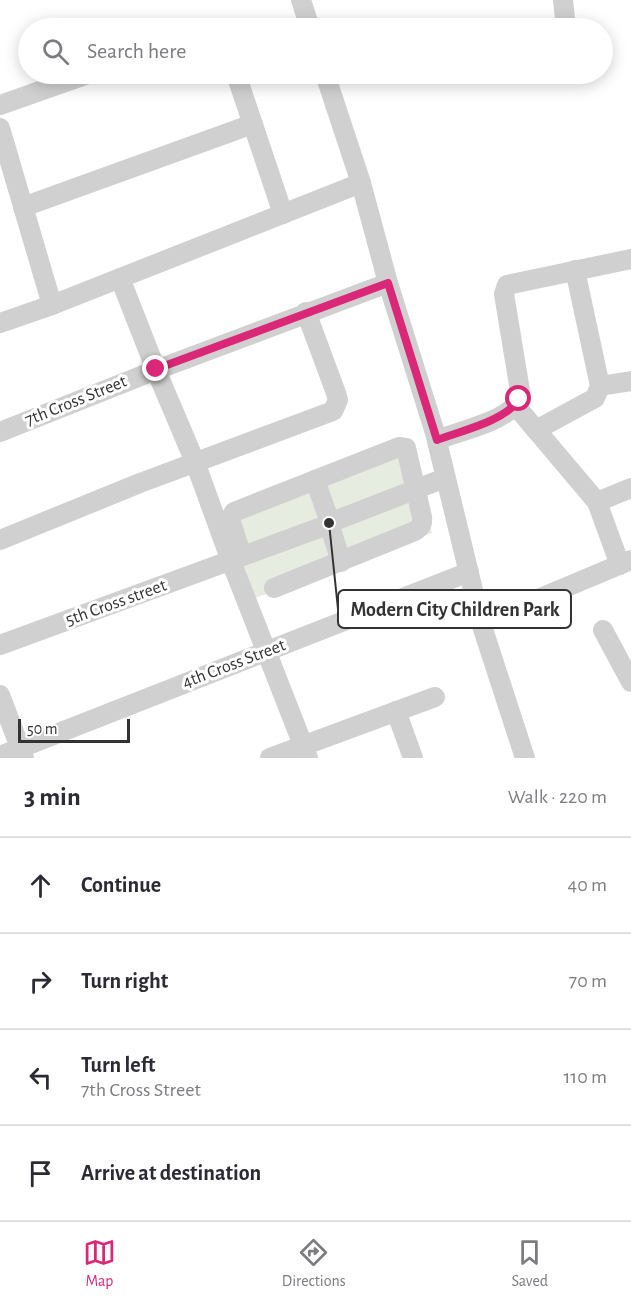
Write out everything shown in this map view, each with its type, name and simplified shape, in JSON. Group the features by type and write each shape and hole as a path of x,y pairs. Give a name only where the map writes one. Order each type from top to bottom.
{"street":[{"path":"301,0 307,18"},
{"path":"563,0 565,18"},
{"path":"0,105 60,84"},
{"path":"239,84 283,214"},
{"path":"328,84 361,183 388,283 437,440 481,623 525,758"},
{"path":"23,207 253,124"},
{"path":"0,128 52,305"},
{"path":"0,323 52,305 361,183"},
{"path":"437,440 496,418 515,405 520,391 504,294 505,288 511,283 631,260"},
{"path":"536,430 595,398 600,386 574,270"},
{"path":"120,278 237,559 267,652 306,752"},
{"name":"7th Cross Street","path":"0,432 156,369 388,283"},
{"path":"0,540 195,462 333,411 338,400 306,312"},
{"path":"600,386 631,381"},
{"path":"481,623 626,562 597,502 515,405"},
{"path":"252,584 237,559 231,513 402,446 406,448 422,517 420,528 274,588"},
{"name":"5th Cross street","path":"0,645 237,559 445,478"},
{"path":"315,480 341,562"},
{"path":"597,502 631,488"},
{"name":"4th Cross Street","path":"0,756 22,753 469,572"},
{"path":"603,630 631,682"},
{"path":"0,695 22,753"},
{"path":"270,758 306,752 396,711 435,697"},
{"path":"396,711 413,758"}],"shaded area":[{"path":"408,442 432,533 255,598 226,514"}],"place":[{"name":"Modern City Children Park","path":"329,523"}],"route":[{"path":"156,369 388,283 437,440 496,418 507,412 519,399"}]}
